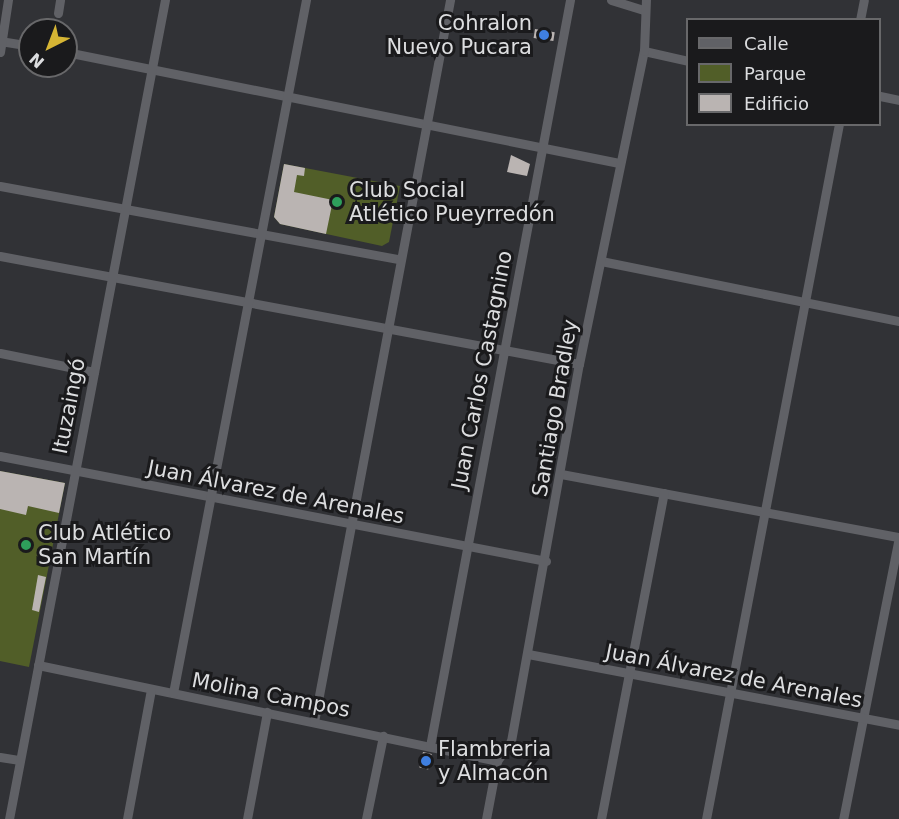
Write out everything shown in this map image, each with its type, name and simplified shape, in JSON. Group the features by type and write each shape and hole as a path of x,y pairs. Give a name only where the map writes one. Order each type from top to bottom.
{"street":[{"path":"0,52 8,0"},
{"path":"58,13 60,0"},
{"name":"Ituzaingó","path":"9,819 165,0"},
{"path":"173,693 213,499 306,0"},
{"path":"314,722 347,524 424,122 450,0"},
{"name":"Juan Carlos Castagnino","path":"430,746 570,0"},
{"path":"611,0 643,10"},
{"name":"Santiago Bradley","path":"486,819 497,761 511,741 528,654 579,364 619,163 645,51 643,10 646,0"},
{"path":"860,18 864,0"},
{"path":"1,41 18,44"},
{"path":"645,51 686,61"},
{"path":"78,54 152,67 619,163"},
{"path":"881,96 899,100"},
{"path":"706,819 839,126"},
{"path":"0,186 126,212 262,232 398,259"},
{"path":"0,256 250,300 384,328 579,364"},
{"path":"601,261 899,321"},
{"path":"0,353 94,372"},
{"name":"Juan Álvarez de Arenales","path":"0,456 213,499 546,561"},
{"path":"561,474 899,537 843,819"},
{"path":"601,819 664,493"},
{"name":"Juan Álvarez de Arenales","path":"528,654 899,725"},
{"name":"Molina Campos","path":"38,664 151,690 497,761"},
{"path":"127,819 151,690"},
{"path":"247,819 267,712"},
{"path":"366,819 382,736"},
{"path":"0,757 20,760"}],"green space":[{"name":"Club Social Atlético Pueyrredón","path":"284,164 400,186 389,242 382,246 280,224 274,217"},
{"name":"Club Atlético San Martín","path":"0,471 65,483 29,667 0,661"}],"building":[{"name":"Cohralon Nuevo Pucara","path":"535,29 555,32 553,41 534,38"},
{"path":"511,155 530,164 527,176 507,172"},
{"path":"284,164 305,168 304,176 297,175 294,192 333,200 326,234 280,224 274,217"},
{"path":"0,471 65,483 59,513 28,506 26,515 0,509"},
{"path":"38,575 46,577 39,612 32,610"},
{"name":"Flambreria y Almacón","path":"423,752 432,754 428,770 419,768"}],"place":[{"name":"Cohralon Nuevo Pucara","path":"544,35"},
{"name":"Club Social Atlético Pueyrredón","path":"337,202"},
{"name":"Club Atlético San Martín","path":"26,545"},
{"name":"Flambreria y Almacón","path":"426,761"}]}
